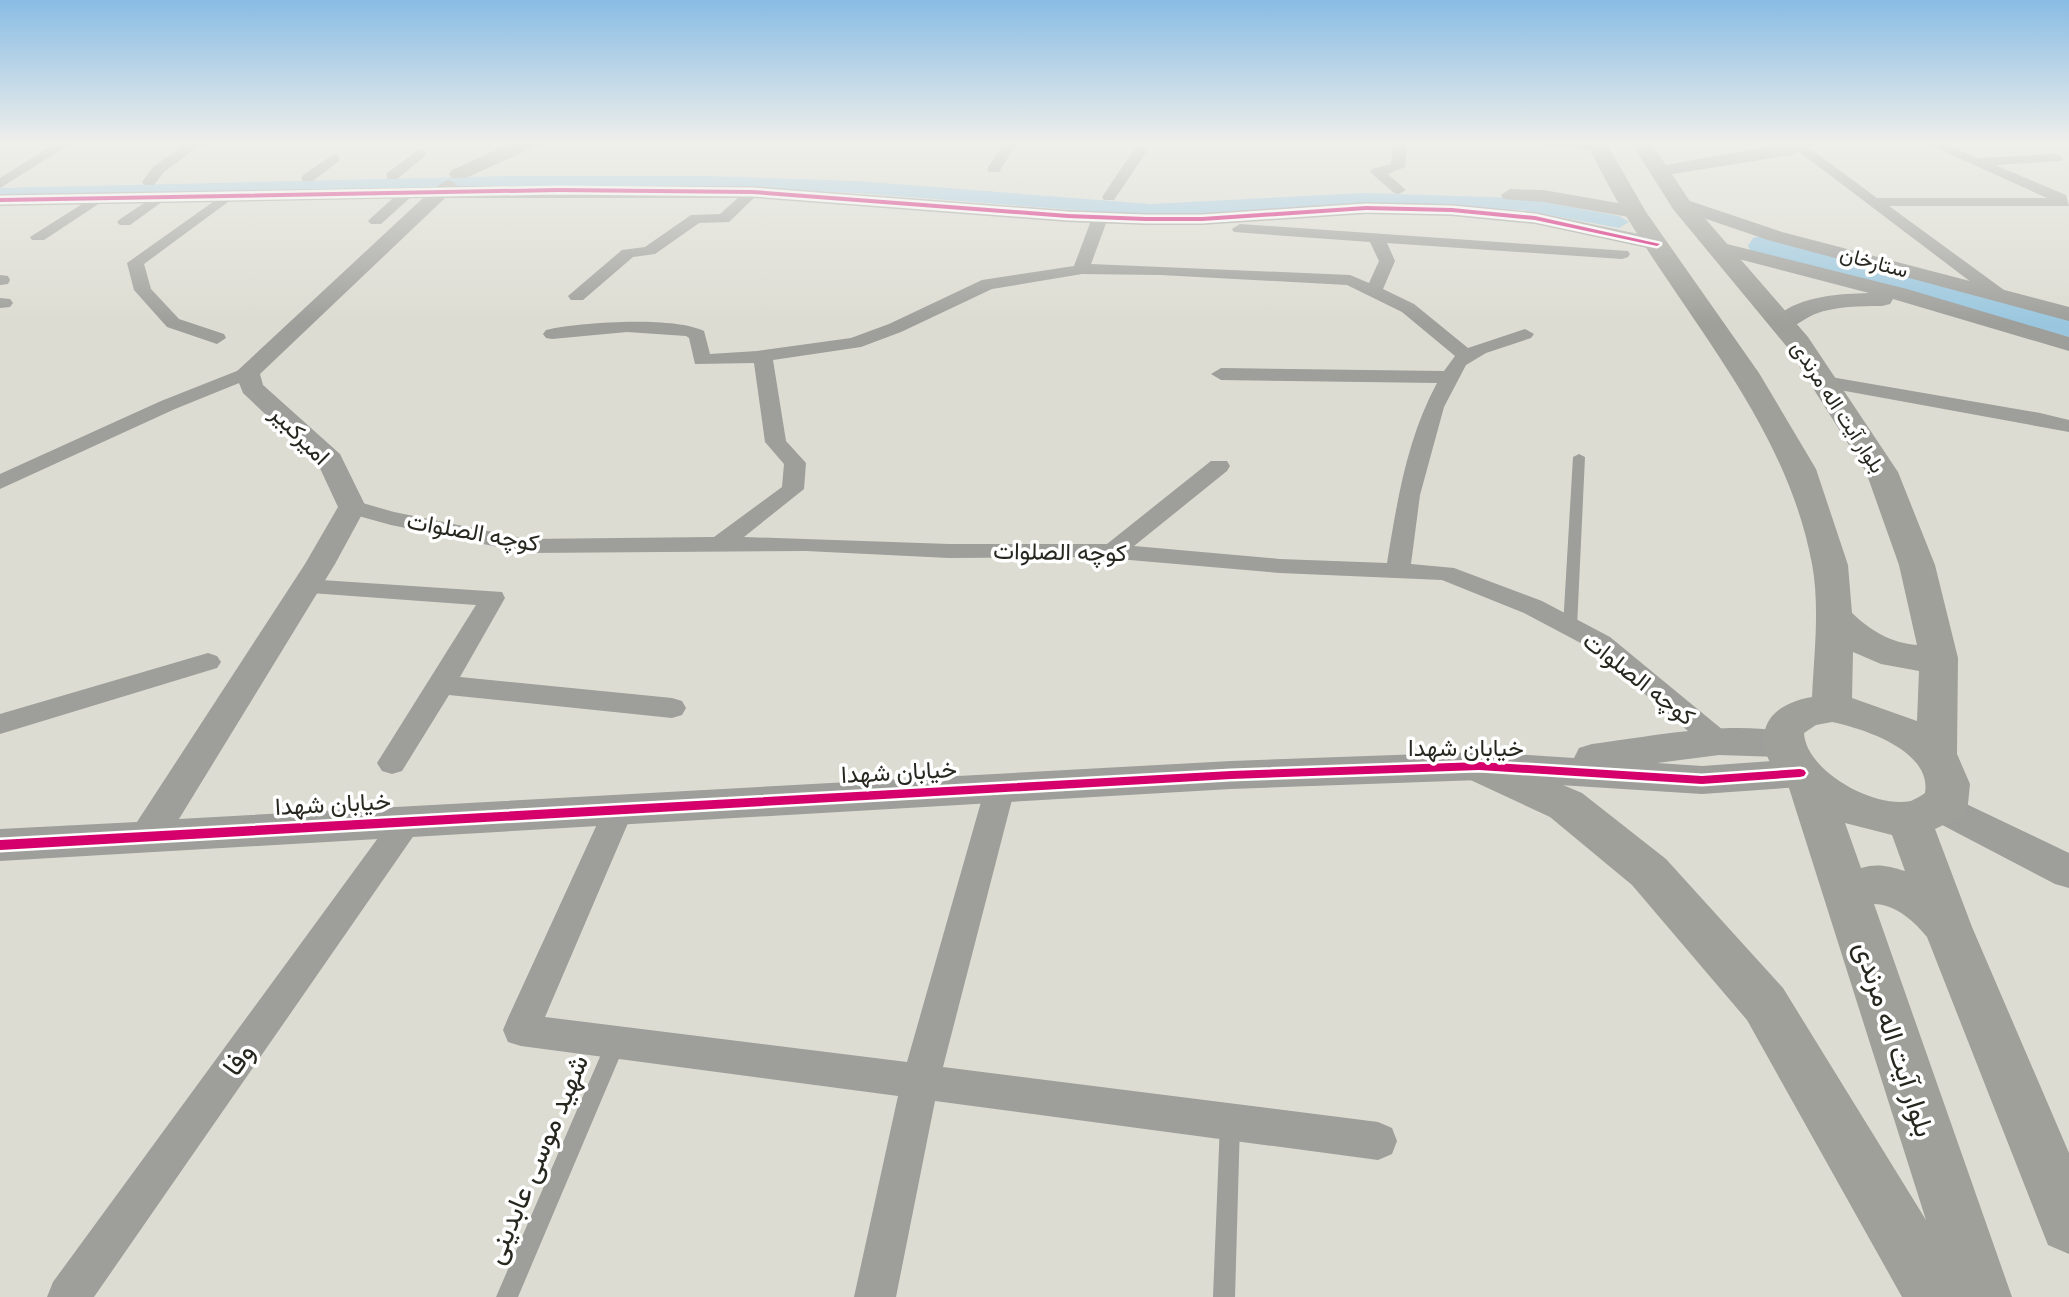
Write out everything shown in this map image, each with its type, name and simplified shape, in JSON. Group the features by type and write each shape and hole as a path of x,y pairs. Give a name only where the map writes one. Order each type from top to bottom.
{"main road":[{"path":"1629,202 1745,373 1800,469 1830,565 1834,617 1832,708"},
{"name":"بلوار آیت اله مرندی","path":"1681,204 1782,324 1825,382 1882,472 1917,565 1939,658 1936,758"},
{"path":"1834,617 1848,632 1871,648 1915,660 1939,658"},
{"path":"1832,708 1877,718 1900,729 1936,758 1947,775 1951,791 1946,804 1924,812 1885,817 1834,799 1797,766 1783,728 1793,717 1810,710 1832,708"},
{"name":"بلوار آیت اله مرندی","path":"1797,766 1848,899 1981,1297"},
{"path":"1496,767 1566,805 1649,872 1765,1004 1937,1297"},
{"path":"1924,812 1948,927 2069,1224"},
{"path":"1848,899 1853,891 1861,886 1894,888 1929,905 1948,927"}],"street":[{"path":"0,217 23,202"},
{"path":"38,237 93,202"},
{"path":"125,222 144,202"},
{"path":"217,338 173,323 143,290 135,263 219,202"},
{"path":"376,221 398,202"},
{"path":"0,482 168,405 247,373 430,202"},
{"path":"577,296 628,253 649,251 696,218 724,219 743,202"},
{"path":"880,202 1100,218 1202,219 1366,208 1452,210 1535,218 1657,244"},
{"path":"1081,268 1100,218 1102,202"},
{"path":"1575,202 1635,212"},
{"path":"1875,202 2069,202"},
{"path":"1875,202 1998,294"},
{"path":"2051,202 2069,216"},
{"name":"ستارخان","path":"1681,204 1775,236 2069,314"},
{"path":"1240,229 1622,254"},
{"path":"1714,245 1740,235 1775,236"},
{"path":"1374,290 1387,261 1376,238"},
{"name":"ستارخان","path":"1714,245 2069,344"},
{"path":"552,334 627,327 690,331 698,335 702,360 764,357 854,343 895,328 988,284 1064,274 1081,268 1350,280 1408,308 1467,356"},
{"path":"1782,324 1792,314 1806,308 1846,301 1915,299"},
{"path":"1398,571 1409,495 1433,407 1458,362 1479,349 1525,334"},
{"path":"720,544 793,489 795,463 776,442 764,357"},
{"name":"امیرکبیر","path":"247,373 252,388 330,460 352,507"},
{"path":"1221,374 1450,377"},
{"path":"1825,382 2069,426"},
{"path":"1113,551 1219,466"},
{"path":"149,835 306,587 352,507"},
{"name":"کوچه الصلوات","path":"352,507 391,518 527,546 806,544 949,551 1113,551 1280,566 1445,573 1532,607 1601,643 1720,742"},
{"path":"306,587 493,598 393,763"},
{"path":"0,724 208,662"},
{"path":"442,685 672,708"},
{"name":"خیابان شهدا","path":"0,845 1231,775 1496,767 1720,742 1797,766"},
{"name":"خیابان شهدا","path":"1496,767 1702,780 1797,766"},
{"path":"874,1297 920,1082 1000,788"},
{"path":"619,809 521,1030 1378,1142"},
{"path":"1924,812 2069,872"},
{"name":"وفا","path":"68,1297 408,821"}],"lane":[{"path":"1570,627 1579,457"},
{"name":"شهید موسی عابدینی","path":"507,1297 616,1042"},
{"path":"1224,1297 1230,1122"}],"waterway":[{"path":"1026,202 1151,210 1315,202"},
{"path":"1444,202 1522,204 1619,222"},
{"path":"1766,246 2069,325"}],"cycle path":[{"path":"878,202 1146,219 1202,219 1366,208 1452,210 1535,218 1657,244"},
{"path":"0,845 1231,775 1479,766 1702,780 1800,773"}]}
